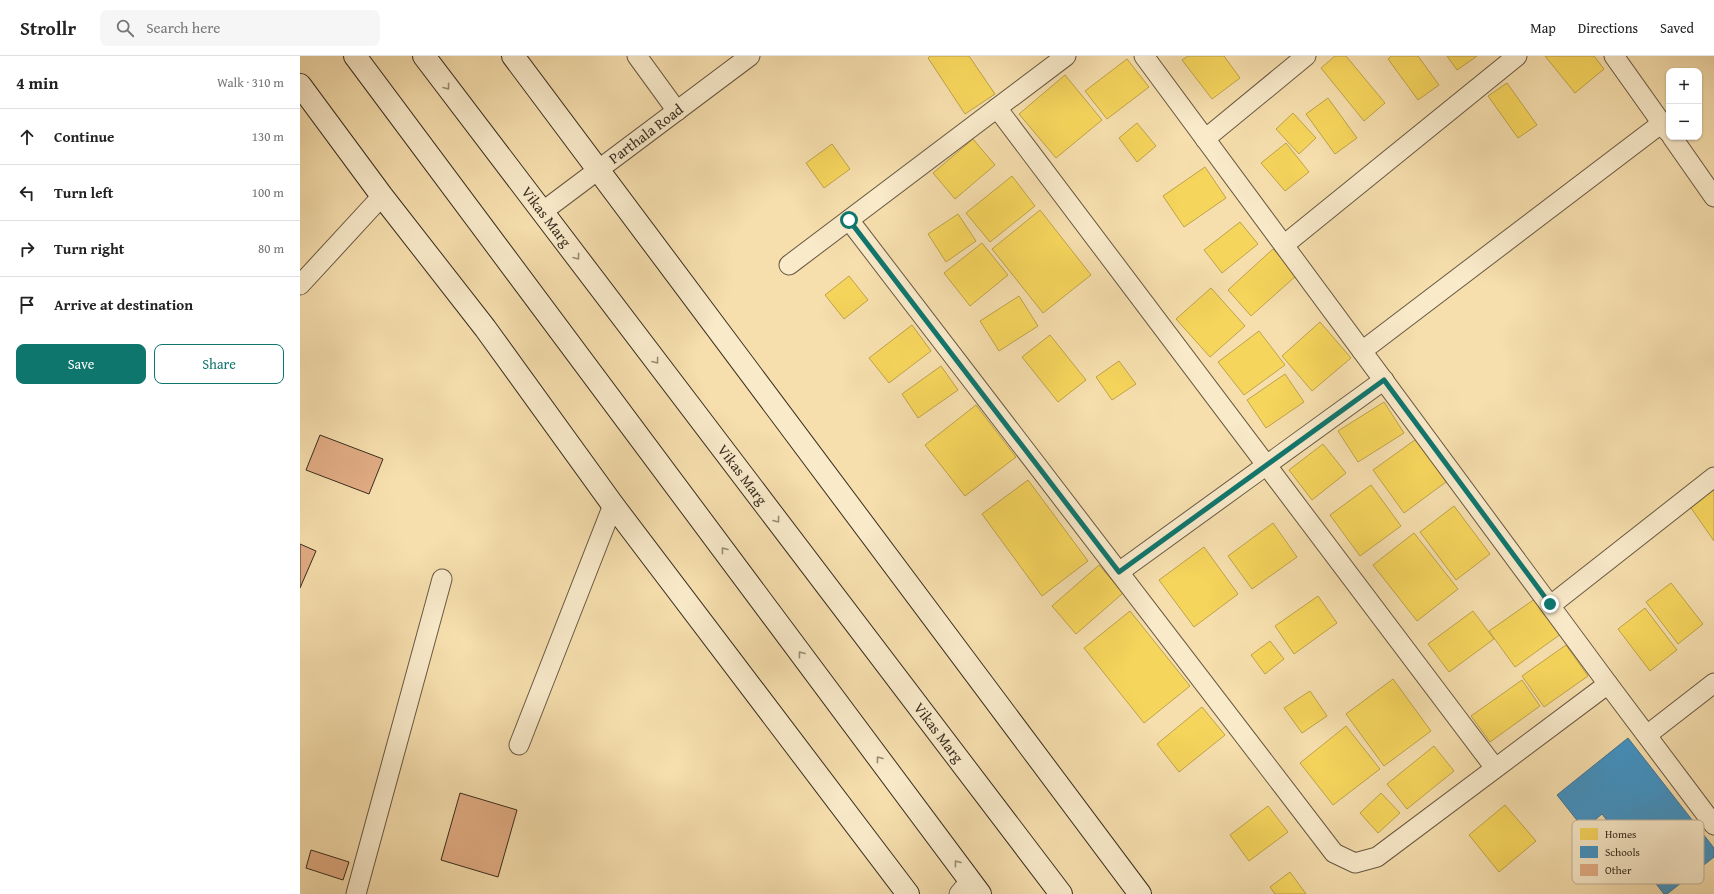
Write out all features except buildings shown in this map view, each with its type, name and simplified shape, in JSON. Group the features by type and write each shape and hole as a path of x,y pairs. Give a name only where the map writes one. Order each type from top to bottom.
{"main road":[{"path":"355,56 970,890"},
{"name":"Vikas Marg","path":"424,56 1061,894"},
{"path":"513,56 1140,894"},
{"path":"300,85 382,196 485,328 613,505 908,894"}],"street":[{"path":"637,56 677,111"},
{"name":"Parthala Road","path":"542,212 750,56"},
{"path":"789,265 1066,56"},
{"path":"1144,56 1714,825"},
{"path":"1205,139 1306,56"},
{"path":"1284,245 1517,56"},
{"path":"1614,56 1666,130"},
{"path":"997,108 1495,768"},
{"path":"1362,351 1666,132"},
{"path":"1673,140 1714,197"},
{"path":"300,285 382,196"},
{"path":"849,220 1334,853 1355,863 1377,857 1608,684"},
{"path":"1119,572 1384,380"},
{"path":"1550,604 1714,477"},
{"path":"519,745 613,505"},
{"path":"356,894 442,579"},
{"path":"1648,735 1714,683"}],"route":[{"path":"849,220 1119,572 1384,380 1550,604"}]}
